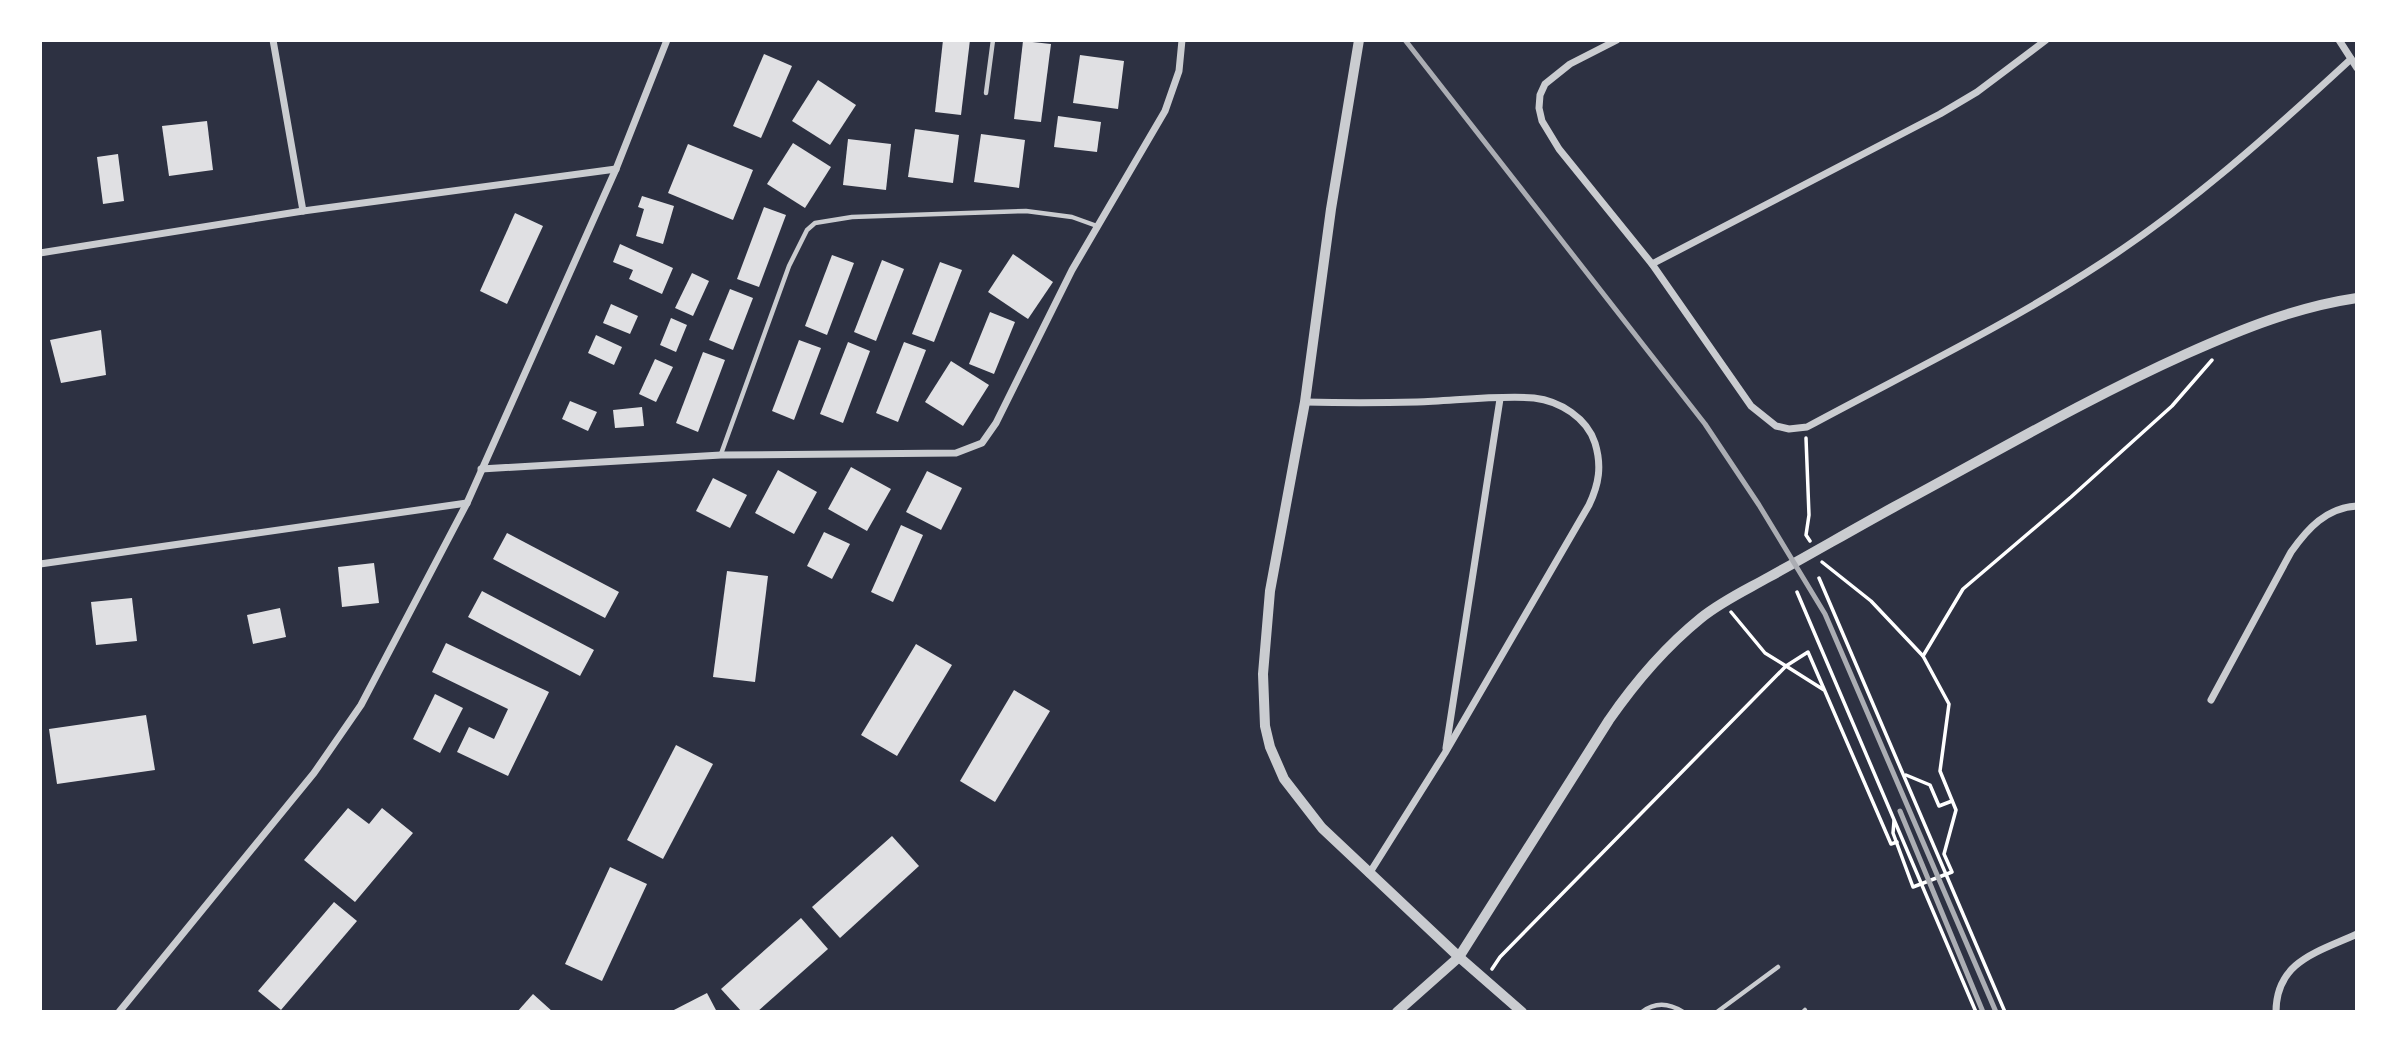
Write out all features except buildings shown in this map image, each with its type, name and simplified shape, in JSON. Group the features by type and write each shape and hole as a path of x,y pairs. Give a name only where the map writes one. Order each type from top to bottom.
{"street":[{"path":"273,40 303,212"},
{"path":"119,1012 338,740 361,705 467,503 616,169 667,40"},
{"path":"481,468 721,455 956,453 982,443 996,423 1072,270 1165,111 1175,89 1182,40"},
{"path":"1359,40 1331,209 1305,402 1270,591 1263,674 1265,726 1270,747 1284,779 1322,828 1459,957 1522,1012"},
{"path":"1617,40 1570,64 1545,84 1540,95 1542,121 1559,149 1652,264 1751,406 1776,426 1789,429 1807,426 2004,321 2100,265 2236,164 2351,59"},
{"path":"1652,264 1940,114 1977,92 2046,40"},
{"path":"2339,40 2357,68"},
{"path":"40,253 303,212 616,169"},
{"path":"1397,1012 1459,957 1635,683 1660,654 1702,617 1816,550 2150,370 2273,317 2303,308 2357,298"},
{"path":"1305,402 1391,403 1534,398 1569,411 1583,423 1599,456 1599,475 1589,505 1445,753 1369,874"},
{"path":"1445,753 1500,399"},
{"path":"40,564 467,503"},
{"path":"2211,700 2291,552 2306,531 2321,517 2333,511 2357,506"},
{"path":"2276,1012 2280,983 2289,970 2303,959 2357,934"}],"lane":[{"path":"986,93 993,40"},
{"path":"721,455 789,266 807,230 815,223 852,217 1026,211 1072,217 1097,226"},
{"path":"1717,1012 1778,967"},
{"path":"1642,1012 1651,1005 1662,1004 1684,1012"}],"path":[{"path":"1923,656 1963,589 2172,406 2212,360"},
{"path":"1806,535 1809,515 1807,426"},
{"path":"1816,550 1823,563 1871,601 1923,656 1949,704 1940,771 1956,810 1944,854 1952,872 1913,887 1894,833 1895,821"},
{"path":"1819,578 1906,775 2005,1012"},
{"path":"1797,592 1976,1012"},
{"path":"1736,619 1765,653 1824,690"},
{"path":"1484,979 1500,957 1786,666 1808,652 1891,844 1897,842"},
{"path":"1906,775 1930,785 1939,806 1952,801"}],"railway":[{"path":"1405,40 1705,424 1759,505 1825,614 1996,1012"},
{"path":"1900,811 1983,1012"}]}
